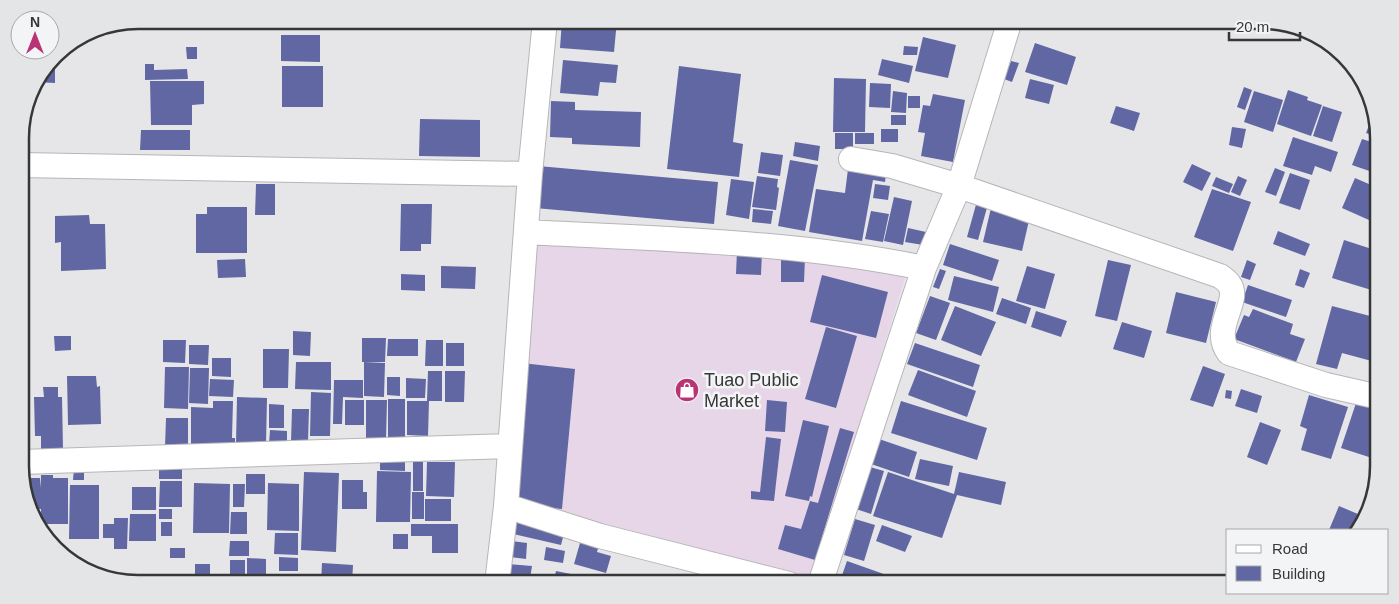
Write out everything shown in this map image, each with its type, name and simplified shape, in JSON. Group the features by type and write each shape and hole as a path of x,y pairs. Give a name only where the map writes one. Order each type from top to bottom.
{"street":[{"path":"498,575 506,506 530,174 544,29"},
{"path":"823,575 924,268 958,186 1007,29"},
{"path":"851,159 892,166 958,186 1220,276 1230,284 1232,290 1232,297 1222,334 1222,341 1229,352 1326,385 1370,395"},
{"path":"29,165 530,174"},
{"path":"526,232 792,247 879,259 924,268"},
{"path":"29,462 509,446"},
{"path":"506,506 600,536 754,575"}],"shaded area":[{"name":"Tuao Public Market","path":"515,239 806,249 906,275 817,562 811,575 783,575 496,506"}],"building":[{"path":"561,29 616,29 614,52 560,48"},
{"path":"281,35 320,35 320,62 281,61"},
{"path":"923,37 956,45 948,78 915,71"},
{"path":"1035,43 1076,57 1067,85 1025,72"},
{"path":"904,46 918,47 917,55 903,55"},
{"path":"186,47 197,47 197,59 187,59"},
{"path":"882,59 913,66 909,83 878,75"},
{"path":"563,60 618,65 616,83 600,82 598,96 560,93"},
{"path":"1011,61 1019,63 1012,82 1004,79"},
{"path":"145,64 154,64 154,70 187,69 188,79 145,80"},
{"path":"282,66 323,66 323,107 282,107"},
{"path":"679,66 741,74 733,142 743,144 739,177 667,169"},
{"path":"55,67 55,83 43,82 47,77"},
{"path":"834,78 866,79 865,132 833,132"},
{"path":"1030,79 1054,85 1049,104 1025,98"},
{"path":"150,81 204,81 204,104 192,105 192,125 151,125"},
{"path":"870,83 891,84 890,108 869,107"},
{"path":"1244,87 1252,90 1245,110 1237,107"},
{"path":"1288,90 1308,97 1307,100 1322,105 1311,136 1277,124"},
{"path":"893,91 907,93 906,113 891,112"},
{"path":"1254,91 1283,100 1273,132 1244,122"},
{"path":"933,94 965,100 953,162 921,156 925,133 918,132 923,105 930,106"},
{"path":"908,96 920,96 920,108 908,108"},
{"path":"551,101 575,102 575,110 641,112 640,147 572,144 572,138 550,137"},
{"path":"1116,106 1140,113 1134,131 1110,123"},
{"path":"1323,106 1342,112 1332,142 1313,136"},
{"path":"891,115 906,115 906,125 891,125"},
{"path":"420,119 480,120 480,157 419,156"},
{"path":"1369,125 1370,134 1366,133"},
{"path":"1232,127 1246,129 1242,148 1229,145"},
{"path":"881,129 898,129 898,142 881,142"},
{"path":"141,130 190,130 190,150 140,150"},
{"path":"835,133 853,133 853,149 835,149"},
{"path":"855,133 874,133 874,144 855,144"},
{"path":"1293,137 1338,152 1331,172 1315,166 1312,175 1283,166"},
{"path":"1362,139 1370,142 1370,171 1352,165"},
{"path":"795,142 820,146 818,161 793,156"},
{"path":"761,152 783,155 780,176 758,173"},
{"path":"790,160 818,165 805,231 778,226"},
{"path":"849,161 887,167 885,182 873,180 862,241 809,232 816,189 845,193"},
{"path":"1192,164 1211,173 1202,191 1183,182"},
{"path":"538,166 718,182 714,224 535,208"},
{"path":"1275,168 1285,172 1276,196 1265,192"},
{"path":"1290,173 1310,180 1300,210 1279,203"},
{"path":"757,176 778,179 777,187 779,188 776,210 752,207"},
{"path":"1238,176 1247,180 1240,196 1231,192"},
{"path":"1216,177 1233,184 1229,193 1212,186"},
{"path":"1355,178 1370,185 1370,220 1342,208"},
{"path":"731,179 754,182 749,219 726,215"},
{"path":"256,184 275,184 275,215 255,215"},
{"path":"875,184 890,186 888,200 873,198"},
{"path":"1212,189 1251,202 1233,251 1194,237"},
{"path":"894,197 912,201 903,245 884,241"},
{"path":"977,201 988,204 978,240 967,237"},
{"path":"401,204 432,204 431,244 421,244 421,251 400,251"},
{"path":"207,207 247,207 247,253 196,253 196,214 207,214"},
{"path":"991,208 1030,216 1022,251 983,242"},
{"path":"753,209 773,211 771,224 752,222"},
{"path":"871,211 889,214 883,242 865,239"},
{"path":"89,215 90,224 105,224 106,269 61,271 61,242 55,243 55,216"},
{"path":"908,228 926,232 923,245 905,242"},
{"path":"1278,231 1310,244 1305,256 1273,244"},
{"path":"1344,240 1370,248 1370,290 1332,278"},
{"path":"950,244 999,260 992,281 943,265"},
{"path":"737,251 762,251 761,275 736,274"},
{"path":"781,257 805,257 804,282 781,282"},
{"path":"245,259 246,277 218,278 217,260"},
{"path":"1108,260 1131,265 1117,321 1095,316"},
{"path":"1247,260 1256,264 1250,280 1241,277"},
{"path":"441,266 476,267 475,289 441,288"},
{"path":"1027,266 1055,274 1045,309 1016,301"},
{"path":"940,269 946,271 939,289 933,287"},
{"path":"1300,269 1310,273 1304,288 1295,285"},
{"path":"401,274 425,275 425,291 401,290"},
{"path":"822,275 888,292 876,338 810,322"},
{"path":"954,276 999,287 993,312 948,300"},
{"path":"1248,285 1292,300 1286,317 1242,302"},
{"path":"1176,292 1216,302 1206,343 1166,333"},
{"path":"930,296 950,303 936,340 916,333"},
{"path":"1002,298 1031,308 1026,324 996,314"},
{"path":"955,306 996,322 981,356 941,340"},
{"path":"1332,306 1370,316 1370,361 1342,353 1337,369 1316,364"},
{"path":"1253,309 1293,324 1290,334 1305,339 1296,362 1234,339 1244,315 1249,317"},
{"path":"1036,311 1067,321 1061,337 1031,327"},
{"path":"1122,322 1152,331 1144,358 1113,349"},
{"path":"826,327 857,336 836,408 805,399"},
{"path":"293,331 311,332 310,356 293,355"},
{"path":"54,336 71,336 71,350 55,351"},
{"path":"362,338 386,338 385,362 362,362"},
{"path":"388,339 418,339 418,356 387,356"},
{"path":"163,340 186,340 185,363 163,362"},
{"path":"426,340 443,340 443,366 425,366"},
{"path":"446,343 464,343 464,366 446,366"},
{"path":"915,343 980,365 973,387 907,364"},
{"path":"189,345 209,345 208,365 189,364"},
{"path":"263,349 289,349 288,388 263,388"},
{"path":"212,358 231,358 231,377 212,376"},
{"path":"296,362 331,362 331,390 295,389"},
{"path":"364,362 385,363 384,397 364,396"},
{"path":"522,363 575,369 562,509 510,504"},
{"path":"1203,366 1225,374 1213,407 1190,400"},
{"path":"165,367 189,367 188,409 164,408"},
{"path":"190,368 209,368 208,404 189,403"},
{"path":"918,370 976,391 967,417 908,395"},
{"path":"428,371 442,371 442,401 427,401"},
{"path":"445,371 465,371 464,402 445,402"},
{"path":"67,376 96,376 97,387 100,386 101,424 68,425"},
{"path":"387,377 400,377 400,396 387,395"},
{"path":"406,378 426,379 425,398 406,398"},
{"path":"210,379 234,380 233,397 209,396"},
{"path":"334,380 363,380 363,398 343,397 342,424 333,424"},
{"path":"43,387 58,387 58,397 62,397 63,449 41,449 41,436 35,436 34,397 44,397"},
{"path":"1241,389 1262,396 1257,413 1235,406"},
{"path":"1226,390 1232,391 1231,399 1225,398"},
{"path":"311,392 331,393 330,436 310,436"},
{"path":"1309,395 1348,407 1331,459 1301,450 1307,429 1300,426"},
{"path":"237,397 267,398 266,444 236,444"},
{"path":"388,399 405,399 405,440 388,440"},
{"path":"345,400 364,400 364,425 345,425"},
{"path":"366,400 387,400 386,440 366,439"},
{"path":"767,400 787,402 785,432 765,431"},
{"path":"1357,400 1370,405 1370,457 1341,448"},
{"path":"213,401 233,401 232,438 235,438 235,444 191,445 191,407 213,408"},
{"path":"407,401 429,401 428,436 407,435"},
{"path":"901,401 987,428 977,460 891,433"},
{"path":"269,404 284,405 284,428 269,428"},
{"path":"292,409 309,409 308,442 291,442"},
{"path":"166,418 188,418 188,447 165,447"},
{"path":"803,420 829,426 812,497 810,496 809,501 785,496"},
{"path":"1260,422 1281,430 1267,465 1247,457"},
{"path":"840,428 854,432 815,560 778,549 785,525 801,529 810,501 818,503"},
{"path":"270,430 287,431 287,444 269,444"},
{"path":"766,437 781,439 774,501 751,499 751,491 760,492"},
{"path":"879,439 917,452 909,477 871,464"},
{"path":"380,456 405,456 405,471 380,470"},
{"path":"920,459 953,466 949,486 915,479"},
{"path":"413,462 423,462 423,491 413,491"},
{"path":"427,462 455,462 454,497 426,496"},
{"path":"159,466 182,466 182,479 159,479"},
{"path":"870,467 884,471 871,514 856,509"},
{"path":"74,468 84,469 84,480 73,480"},
{"path":"377,471 411,472 410,522 376,522"},
{"path":"304,472 339,473 336,552 301,550"},
{"path":"888,472 954,494 959,472 1006,482 1001,505 957,495 942,538 873,516"},
{"path":"246,474 265,474 265,494 246,494"},
{"path":"41,475 53,475 53,478 68,478 68,524 45,524 41,517 41,509 37,509 32,494 30,478 40,478 41,488"},
{"path":"342,480 363,480 363,492 367,492 367,509 342,509"},
{"path":"160,481 182,481 182,507 159,507"},
{"path":"194,483 230,484 229,533 193,533"},
{"path":"268,483 299,484 299,531 267,530"},
{"path":"233,484 245,484 244,507 233,507"},
{"path":"70,485 99,485 99,539 69,539"},
{"path":"132,487 156,487 156,510 132,510"},
{"path":"412,492 424,492 424,519 412,519"},
{"path":"425,499 451,499 451,521 425,521"},
{"path":"1339,506 1359,514 1350,529 1329,529"},
{"path":"159,509 172,509 172,519 159,519"},
{"path":"231,512 247,512 247,534 230,534"},
{"path":"130,514 156,514 156,541 129,541"},
{"path":"114,518 128,518 127,549 114,549 114,538 103,538 103,524 114,524"},
{"path":"512,518 565,530 561,545 509,533"},
{"path":"855,519 875,525 864,561 844,555"},
{"path":"161,522 172,522 172,536 161,536"},
{"path":"411,524 458,524 458,553 432,553 432,536 411,536"},
{"path":"882,525 912,536 905,552 876,541"},
{"path":"275,533 298,533 298,555 274,554"},
{"path":"393,534 408,534 408,549 393,549"},
{"path":"582,536 600,541 597,552 611,556 606,573 574,564"},
{"path":"505,540 527,543 526,559 503,556"},
{"path":"230,541 249,541 249,556 229,556"},
{"path":"546,547 565,551 563,563 544,560"},
{"path":"170,548 185,548 185,558 170,558"},
{"path":"279,557 298,558 298,571 279,571"},
{"path":"247,558 266,559 266,575 247,575"},
{"path":"230,560 245,560 245,575 230,575"},
{"path":"847,561 887,575 842,575"},
{"path":"322,563 353,565 352,575 321,575"},
{"path":"195,564 210,564 210,575 195,575"},
{"path":"507,564 532,566 531,575 506,575"},
{"path":"556,571 576,575 555,575"}],"place":[{"name":"Tuao Public Market","path":"687,390"}]}
